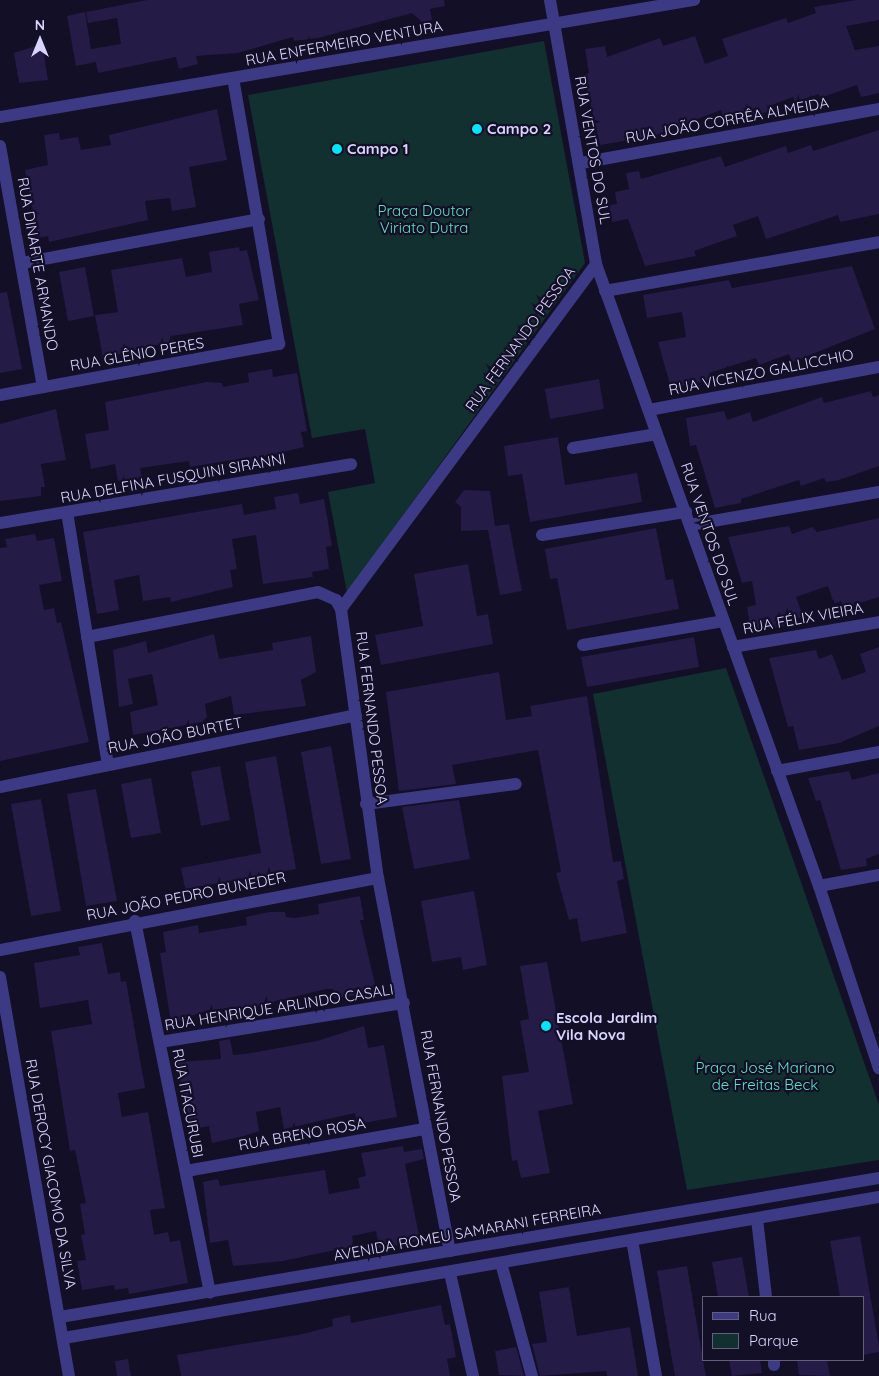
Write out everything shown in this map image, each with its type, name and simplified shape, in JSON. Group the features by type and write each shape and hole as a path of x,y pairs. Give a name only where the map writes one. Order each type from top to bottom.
{"street":[{"name":"RUA VENTOS DO SUL","path":"550,0 581,163 596,264 819,886 879,1068"},
{"name":"RUA ENFERMEIRO VENTURA","path":"0,118 694,0"},
{"path":"22,263 259,220 233,78"},
{"name":"RUA JOÃO CORRÊA ALMEIDA","path":"581,163 879,109"},
{"name":"RUA DINARTE ARMANDO","path":"0,146 43,387"},
{"name":"RUA GLÊNIO PERES","path":"0,395 279,344 259,220"},
{"path":"605,291 879,242"},
{"name":"RUA FERNANDO PESSOA","path":"450,1251 424,1129 404,1004 378,878 366,804 356,714 341,609 596,264"},
{"name":"RUA VICENZO GALLICCHIO","path":"648,410 879,366"},
{"path":"573,448 657,434"},
{"name":"RUA DELFINA FUSQUINI SIRANNI","path":"0,523 352,464"},
{"path":"690,525 879,492"},
{"path":"67,512 108,765"},
{"path":"542,534 686,512"},
{"path":"87,637 318,592 336,600 341,609"},
{"path":"583,645 724,621"},
{"name":"RUA FÉLIX VIEIRA","path":"733,647 879,622"},
{"name":"RUA JOÃO BURTET","path":"0,787 356,714"},
{"path":"777,771 879,752"},
{"path":"366,804 516,784"},
{"path":"819,886 879,876"},
{"name":"RUA JOÃO PEDRO BUNEDER","path":"0,950 135,921 378,878"},
{"name":"RUA ITACURUBI","path":"135,921 210,1292"},
{"name":"RUA DEROCY GIACOMO DA SILVA","path":"0,977 64,1338 69,1376"},
{"name":"RUA HENRIQUE ARLINDO CASALI","path":"160,1042 404,1004"},
{"name":"RUA BRENO ROSA","path":"186,1170 424,1129"},
{"name":"AVENIDA ROMEU SAMARANI FERREIRA","path":"60,1317 321,1275 450,1251 879,1178"},
{"path":"781,1195 786,1214"},
{"path":"64,1338 450,1274 501,1263 879,1197 879,1202"},
{"path":"757,1219 766,1296"},
{"path":"585,1228 588,1248"},
{"path":"632,1240 656,1376"},
{"path":"501,1263 532,1376"},
{"path":"450,1274 473,1376"},
{"path":"321,1275 324,1295"}],"green space":[{"name":"Praça Doutor Viriato Dutra","path":"544,41 585,263 347,593 328,492 375,483 365,429 312,438 248,95"},
{"name":"Praça José Mariano de Freitas Beck","path":"726,668 879,1105 879,1160 687,1190 593,694"}],"building":[{"path":"147,0 444,0 445,6 430,9 432,20 422,22 412,13 318,38 294,41 293,37 238,53 196,56 198,64 179,69 176,57 98,73 96,62 76,66 67,16 85,12 91,49 121,44 117,18 88,23 86,12"},
{"path":"856,0 879,0 879,20 846,26 855,50 879,46 879,93 861,97 857,85 820,98 819,94 795,102 793,97 769,106 771,111 725,123 721,110 653,136 600,145 584,75 589,73 585,49 605,46 607,57 660,38 663,46 695,36 705,64 728,56 722,39 786,18 788,23 816,13 814,7"},
{"path":"42,44 48,80 19,83 14,53"},
{"path":"217,109 227,160 189,167 196,207 172,211 170,198 145,201 148,220 49,242 48,236 38,238 25,170 48,165 44,135 59,133 60,140 78,137 81,150 111,145 109,135"},
{"path":"879,130 879,214 840,222 838,215 766,239 758,216 733,225 737,236 694,251 696,256 645,266 628,219 612,222 609,205 617,204 615,192 629,189 626,173 639,171 641,179 721,156 725,167 786,146 788,153 811,145 813,151"},
{"path":"239,247 240,251 247,250 259,300 239,304 243,325 172,336 173,341 103,358 95,315 118,312 111,270 182,258 186,277 212,272 209,252"},
{"path":"852,266 875,329 792,362 789,354 759,365 756,358 709,373 712,380 671,388 658,342 686,337 682,312 647,318 643,295 729,280 732,288"},
{"path":"85,267 94,316 68,321 59,272"},
{"path":"7,292 22,369 0,373 0,293"},
{"path":"272,369 273,377 297,373 307,431 301,432 304,447 262,457 264,464 251,466 250,457 190,467 189,461 140,468 142,478 118,481 115,464 91,469 85,434 109,430 105,402 207,382 222,383 223,387 249,382 248,373"},
{"path":"599,379 604,409 550,419 545,389"},
{"path":"871,391 873,397 879,395 879,466 839,480 826,482 824,478 801,486 799,480 741,499 741,503 715,508 696,445 690,446 686,418 724,411 727,420 750,412 753,422 822,397 824,403"},
{"path":"56,409 66,460 41,464 45,487 41,487 41,496 0,501 0,424"},
{"path":"558,437 565,485 637,473 642,502 530,522 522,474 508,476 504,446"},
{"path":"464,490 490,491 495,526 509,524 522,591 500,595 488,530 461,531 461,507 455,502"},
{"path":"298,493 300,504 324,499 332,546 326,547 329,569 312,572 313,577 263,584 256,535 232,539 237,569 230,570 233,587 171,602 170,597 143,601 139,575 114,580 119,610 97,614 83,532 242,504 244,515 276,509 274,497"},
{"path":"879,518 879,597 843,608 841,601 834,604 828,586 796,597 803,616 796,619 798,623 751,632 747,607 756,605 752,581 742,583 728,537 789,526 792,534 812,527 817,532"},
{"path":"656,528 666,580 673,579 679,609 567,630 557,578 550,579 545,549"},
{"path":"35,534 37,541 54,538 62,581 39,585 44,610 54,608 57,623 61,622 89,742 0,761 0,548 7,547 5,539"},
{"path":"468,564 477,616 488,614 493,644 381,665 375,635 423,626 414,574"},
{"path":"214,634 219,659 273,650 272,643 311,636 316,672 301,680 306,706 234,715 231,696 205,704 207,717 202,722 133,735 130,712 158,705 152,674 128,679 133,704 119,707 113,650 146,641 148,653"},
{"path":"694,637 699,667 587,687 581,657"},
{"path":"879,647 879,726 839,743 799,750 793,726 788,727 769,658 816,650 819,659 832,654 842,680 866,672 860,654"},
{"path":"499,672 506,720 532,716 530,706 587,696 613,862 621,861 624,879 617,881 627,933 581,942 577,918 569,920 556,873 561,872 538,750 452,765 456,784 399,791 386,692"},
{"path":"331,746 351,859 321,864 301,752"},
{"path":"276,756 296,869 185,889 181,868 261,853 245,762"},
{"path":"220,766 230,820 201,826 191,772"},
{"path":"849,771 852,780 879,773 879,854 866,859 867,866 841,870 820,800 816,801 808,778"},
{"path":"151,778 161,833 131,838 121,784"},
{"path":"96,789 117,901 86,906 67,794"},
{"path":"41,799 61,911 31,916 11,804"},
{"path":"459,800 470,859 414,869 402,807"},
{"path":"474,891 487,965 463,970 461,957 432,962 421,901"},
{"path":"360,896 364,920 360,920 377,993 334,998 333,989 326,989 256,1006 208,1010 171,1023 160,953 166,952 163,932 198,925 199,933 247,925 246,917 269,912 285,912 286,917 295,918 319,914 318,904"},
{"path":"102,943 108,974 120,972 121,982 126,981 145,1088 118,1093 122,1117 148,1112 165,1208 150,1210 154,1235 168,1232 170,1242 180,1240 188,1283 129,1294 128,1288 115,1290 114,1285 82,1290 77,1261 86,1260 81,1235 85,1234 80,1204 86,1203 75,1150 70,1151 51,1031 92,1024 88,1000 40,1008 34,963 80,955 78,947"},
{"path":"547,962 573,1104 538,1111 550,1173 521,1178 517,1160 512,1161 502,1076 529,1072 520,1021 529,1019 520,966"},
{"path":"364,1026 368,1048 384,1045 397,1117 357,1124 355,1113 284,1129 280,1107 256,1112 259,1131 244,1136 212,1143 209,1126 190,1130 177,1062 221,1059 219,1041 230,1039 233,1055 245,1054 317,1041"},
{"path":"403,1146 404,1152 422,1149 424,1159 405,1164 420,1241 379,1248 376,1231 352,1236 354,1246 283,1261 233,1266 228,1240 210,1243 203,1182 218,1179 220,1186 325,1170 329,1194 360,1188 358,1178 366,1176 361,1153"},
{"path":"860,1236 879,1352 864,1355 864,1296 840,1296 830,1241"},
{"path":"742,1257 749,1296 718,1296 712,1262"},
{"path":"687,1266 706,1376 675,1376 657,1271"},
{"path":"569,1287 577,1336 630,1327 638,1376 607,1376 606,1371 540,1376 532,1344 547,1342 539,1292"},
{"path":"441,1305 445,1325 450,1324 456,1357 447,1359 450,1376 181,1376 177,1355 303,1334 333,1326 332,1319 350,1315 351,1323"},
{"path":"516,1347 524,1376 499,1375 495,1351"},
{"path":"128,1359 131,1376 117,1376 115,1361"},
{"path":"729,1361 760,1361 762,1373 732,1376"},
{"path":"797,1361 827,1361 830,1376 799,1375"}],"place":[{"name":"Campo 2","path":"477,129"},
{"name":"Campo 1","path":"337,149"},
{"name":"Escola Jardim Vila Nova","path":"546,1026"}]}
